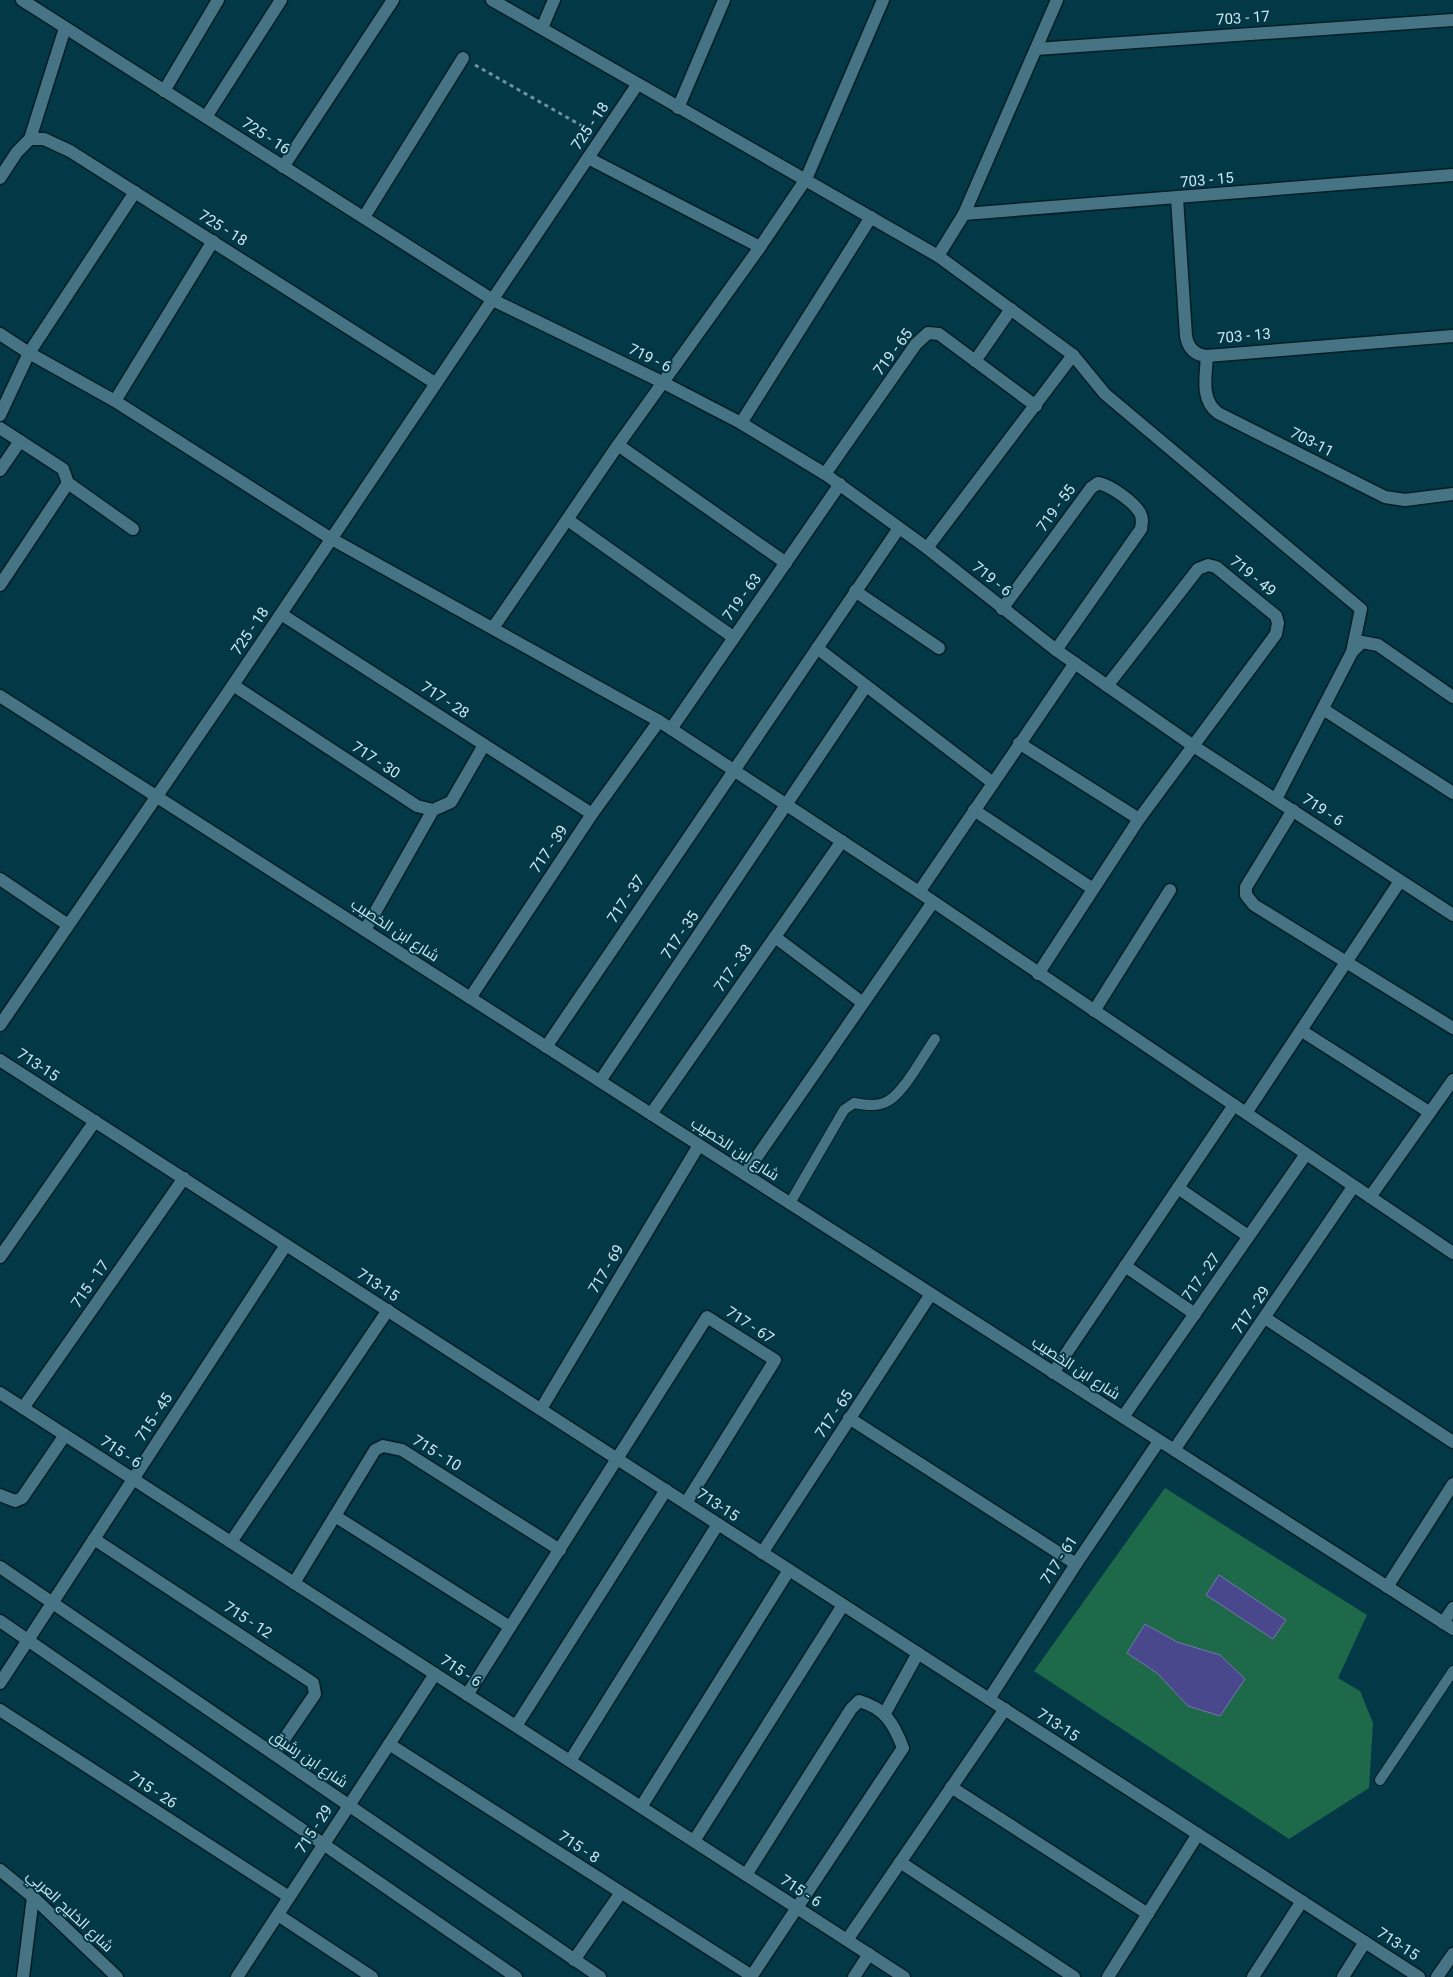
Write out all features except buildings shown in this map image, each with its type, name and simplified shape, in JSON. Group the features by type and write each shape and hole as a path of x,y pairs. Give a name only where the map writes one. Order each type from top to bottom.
{"street":[{"name":"725 - 16","path":"22,0 493,300"},
{"path":"164,91 218,0"},
{"path":"206,117 281,0"},
{"path":"283,167 393,0"},
{"path":"492,0 637,85 806,179 938,256 1073,355 1105,394 1361,609 1352,652 1276,799"},
{"path":"542,28 554,0"},
{"path":"678,108 724,0"},
{"path":"493,628 618,445 664,383 806,179 883,0"},
{"path":"938,256 964,214 1056,0"},
{"name":"703 - 17","path":"1036,49 1453,20"},
{"path":"0,178 17,152 30,139 65,28"},
{"path":"364,217 462,58"},
{"name":"725 - 18","path":"0,1026 156,795 233,685 330,538 637,85"},
{"name":"725 - 18","path":"30,139 44,139 70,151 435,383"},
{"path":"588,158 760,247"},
{"name":"703 - 15","path":"964,214 1453,175"},
{"path":"0,415 29,353 135,192"},
{"name":"703 - 13","path":"1177,198 1187,341 1197,353 1207,356 1453,336"},
{"path":"741,423 871,217"},
{"path":"115,401 213,241"},
{"name":"719 - 6","path":"493,300 664,383 741,423 825,474 927,548 1002,609 1107,686 1192,745 1453,915"},
{"path":"975,361 1011,309"},
{"name":"719 - 65","path":"825,474 916,344 928,333 939,334 1036,406"},
{"path":"0,334 29,353 115,401 330,538 659,721 919,892 1453,1253"},
{"path":"927,548 1073,355"},
{"name":"703-11","path":"1207,356 1206,396 1210,406 1218,413 1385,496 1405,500 1453,494"},
{"path":"0,428 63,469 68,483 133,528"},
{"path":"0,470 20,441"},
{"path":"618,445 786,563"},
{"path":"0,585 68,483"},
{"name":"719 - 55","path":"1002,609 1091,488 1098,483 1108,485 1140,511 1143,519 1141,529 1056,650"},
{"name":"719 - 63","path":"671,729 840,484"},
{"path":"568,520 733,637"},
{"name":"717 - 37","path":"546,1046 899,528"},
{"name":"719 - 49","path":"1038,974 1139,819 1276,634 1278,623 1276,616 1216,567 1208,566 1198,569 1107,686"},
{"path":"855,591 938,648"},
{"name":"717 - 28","path":"281,614 592,814"},
{"path":"1352,652 1362,642 1378,645 1453,697"},
{"path":"816,648 993,783"},
{"path":"919,892 1019,742 1075,663"},
{"name":"717 - 30","path":"233,685 417,806 433,810"},
{"name":"717 - 35","path":"600,1081 787,806 866,686"},
{"name":"شارع ابن الخصيب","path":"0,696 1448,1626"},
{"path":"1322,709 1453,793"},
{"name":"717 - 39","path":"470,998 592,814 659,721"},
{"path":"1019,742 1139,819"},
{"path":"365,930 433,810 451,802 484,745"},
{"path":"974,810 1093,889"},
{"path":"1293,810 1246,887 1246,895 1254,904 1453,1028"},
{"name":"717 - 33","path":"651,1114 842,841"},
{"path":"0,879 68,924"},
{"path":"1246,1113 1400,881"},
{"path":"1094,1011 1170,890"},
{"path":"745,1174 933,902"},
{"path":"775,937 863,1003"},
{"path":"1302,1031 1429,1112"},
{"name":"713-15","path":"0,1060 1419,1977"},
{"path":"1370,1197 1453,1080"},
{"path":"1054,1373 1234,1105"},
{"path":"0,1257 95,1121"},
{"name":"717 - 69","path":"541,1409 699,1145"},
{"name":"717 - 27","path":"1123,1417 1306,1154"},
{"name":"715 - 17","path":"23,1408 184,1178"},
{"name":"717 - 29","path":"1174,1450 1353,1186"},
{"path":"1178,1188 1248,1236"},
{"name":"715 - 45","path":"0,1682 286,1245"},
{"path":"1125,1266 1195,1314"},
{"name":"717 - 65","path":"762,1553 931,1294"},
{"path":"230,1542 388,1310"},
{"name":"717 - 67","path":"618,1459 708,1317 775,1360 686,1503"},
{"path":"1265,1318 1453,1442"},
{"name":"715 - 6","path":"0,1393 904,1977"},
{"path":"849,1418 1076,1564"},
{"path":"0,1495 15,1501 22,1498 65,1435"},
{"name":"717 - 61","path":"989,1699 1076,1564 1160,1441"},
{"name":"715 - 10","path":"294,1583 375,1450 384,1446 402,1450 560,1550"},
{"path":"467,1695 618,1459"},
{"path":"1387,1587 1453,1484"},
{"path":"516,1726 666,1490"},
{"path":"335,1516 510,1627"},
{"path":"570,1761 718,1524"},
{"name":"715 - 12","path":"94,1539 313,1683 315,1694 274,1754"},
{"name":"شارع ابن رشيق","path":"0,1567 600,1977"},
{"path":"641,1807 789,1570"},
{"path":"694,1841 843,1605"},
{"path":"1448,1626 1453,1608"},
{"path":"0,1621 516,1977"},
{"path":"886,1713 918,1653"},
{"name":"715 - 29","path":"237,1977 435,1674"},
{"path":"746,1875 852,1709 859,1701 886,1713 896,1730 903,1748 751,1977"},
{"path":"847,1940 1004,1709"},
{"name":"715 - 26","path":"0,1710 289,1897"},
{"name":"715 - 8","path":"389,1744 751,1977"},
{"path":"951,1787 1148,1914"},
{"path":"1108,1977 1198,1834"},
{"path":"900,1862 1074,1977"},
{"name":"شارع الخليج العربي","path":"1,1873 33,1897 117,1977"},
{"path":"574,1960 620,1894"},
{"path":"23,1977 33,1897"},
{"path":"1253,1977 1302,1902"},
{"path":"278,1915 372,1977"},
{"path":"1343,1977 1365,1942"},
{"path":"854,1977 869,1954"},
{"path":"1437,1977 1453,1954"}],"lane":[{"path":"790,1203 844,1110 854,1103 868,1106 887,1102 899,1091 935,1039"},
{"path":"1380,1780 1453,1672"}],"path":[{"path":"462,58 602,138"}],"green space":[{"path":"1165,1488 1367,1615 1338,1678 1360,1691 1373,1723 1369,1788 1289,1839 1034,1671"}],"shaded area":[{"path":"1219,1575 1286,1620 1273,1639 1206,1595"},
{"path":"1145,1624 1177,1642 1220,1655 1245,1679 1220,1716 1188,1706 1157,1673 1127,1653"}]}
